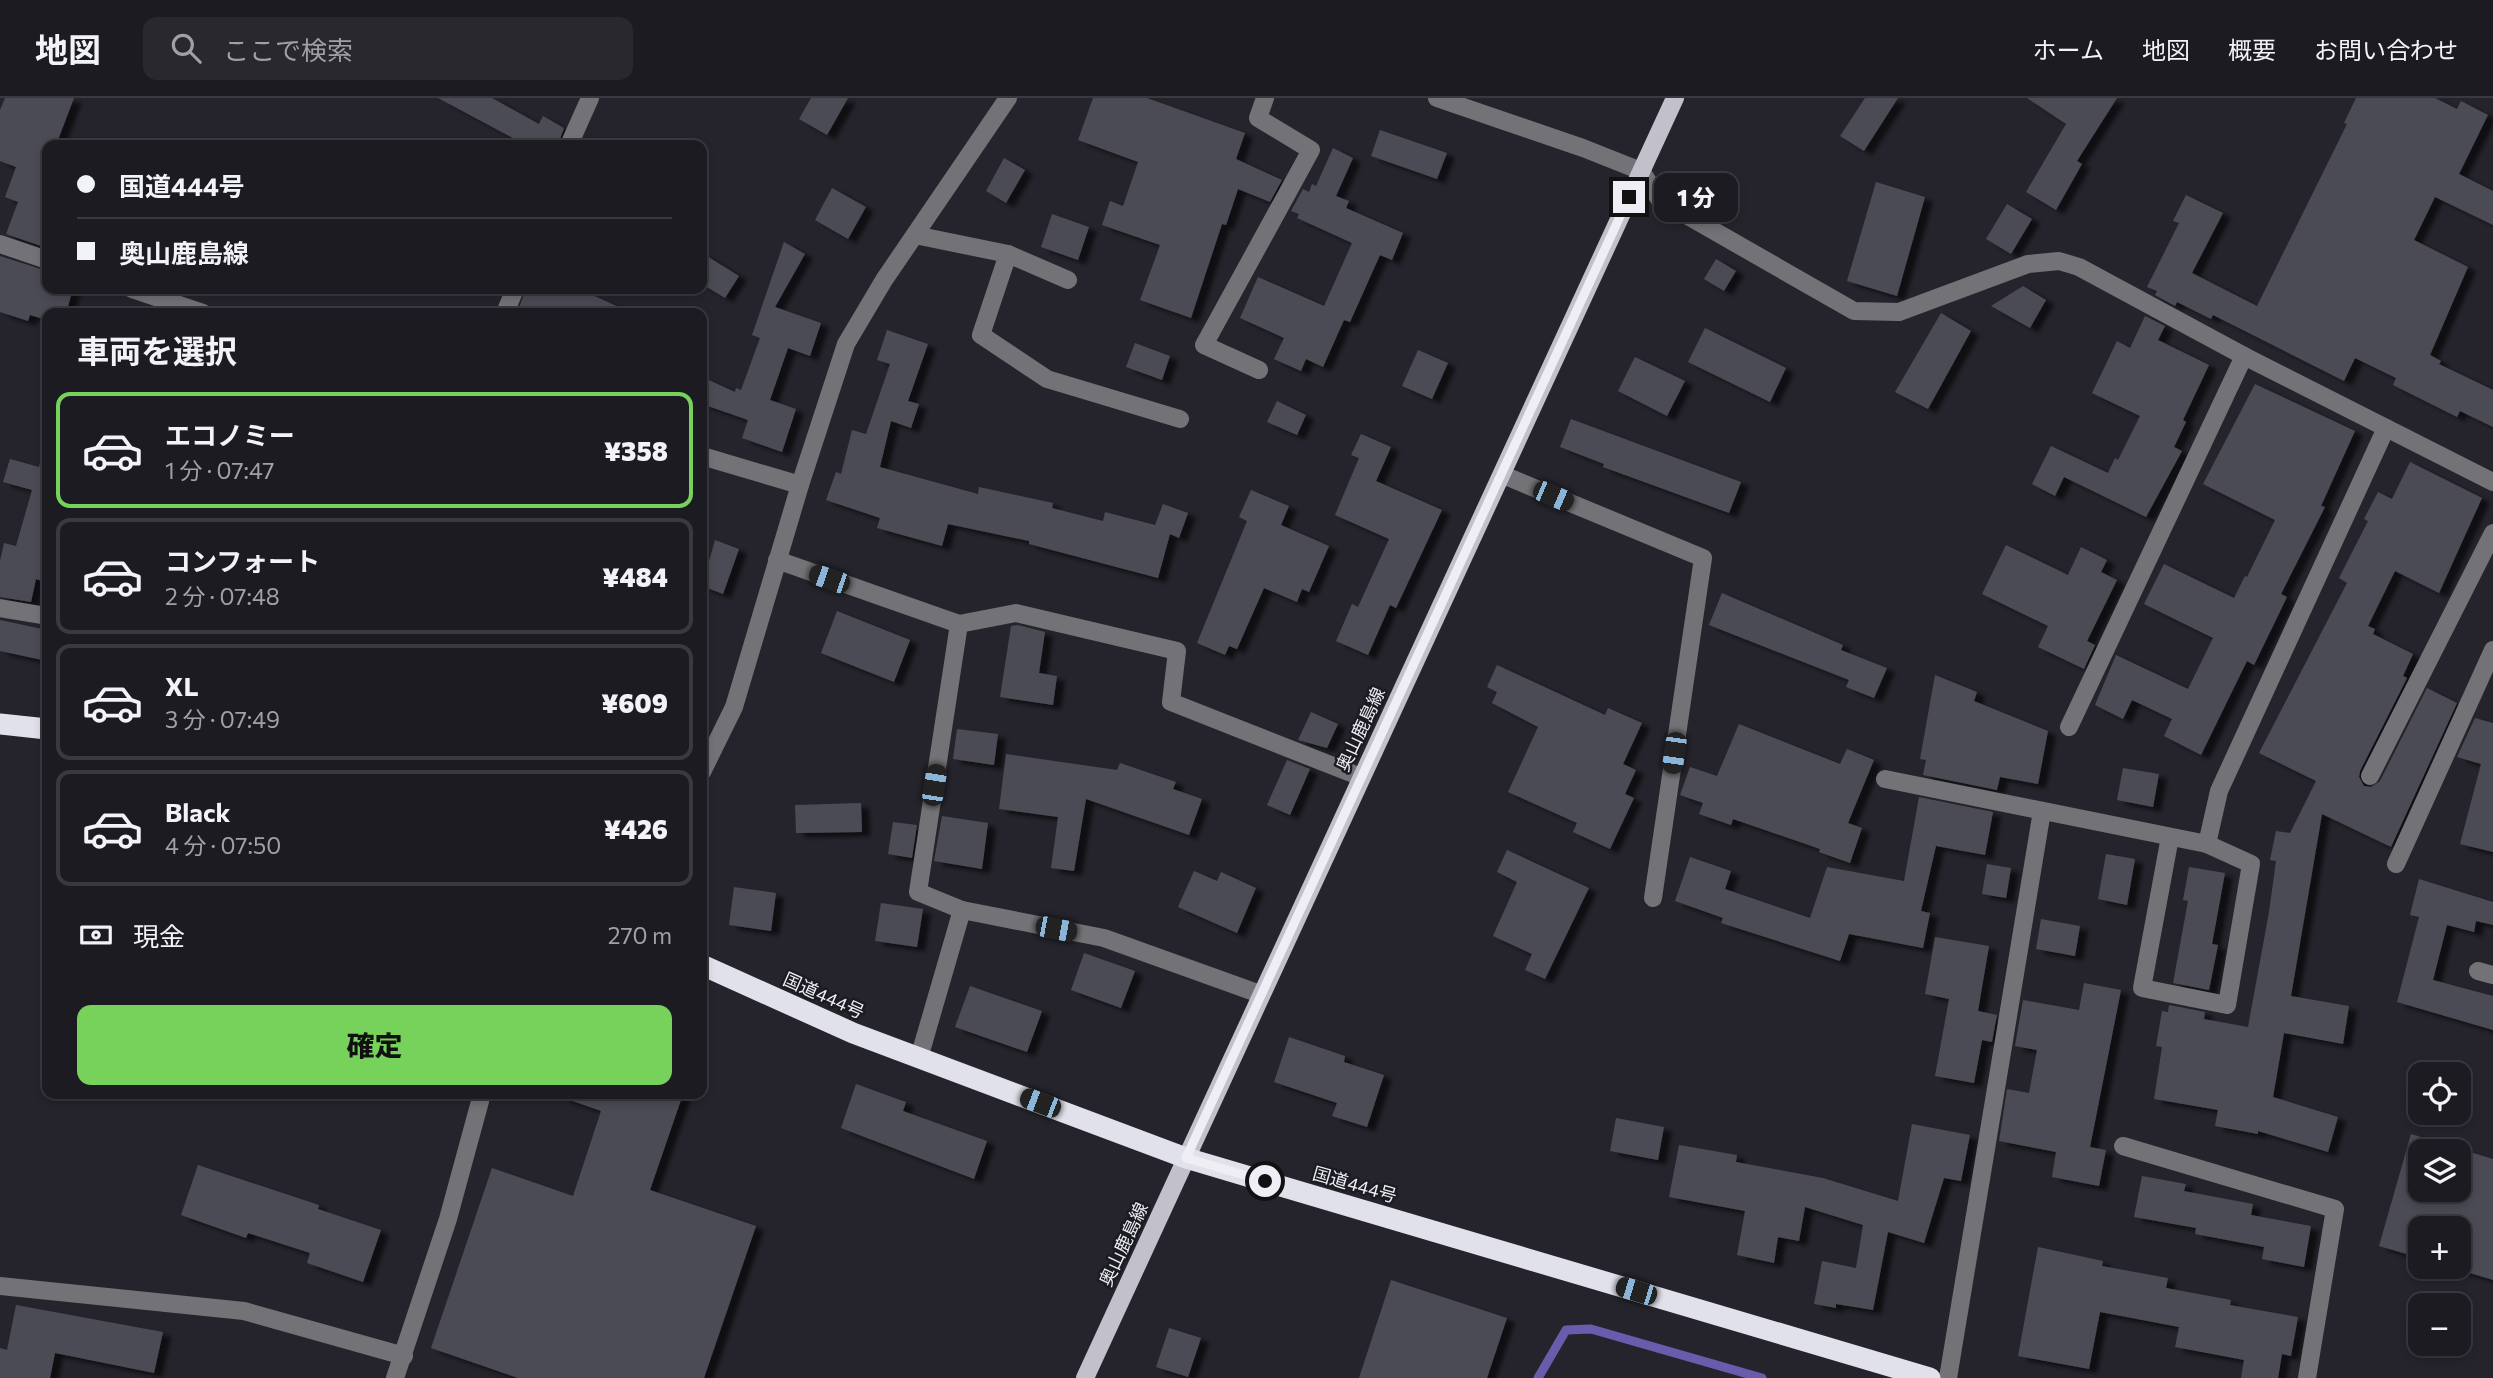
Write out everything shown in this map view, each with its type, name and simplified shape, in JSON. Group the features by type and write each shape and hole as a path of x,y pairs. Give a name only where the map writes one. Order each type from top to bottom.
{"highway":[{"path":"0,724 42,728"},
{"name":"国道444号","path":"707,967 853,1033 1186,1158 1930,1378"}],"main road":[{"name":"奥山鹿島線","path":"1085,1378 1675,98"}],"street":[{"path":"571,140 590,98"},
{"path":"707,762 734,707 800,485 846,344 915,235 1008,98"},
{"path":"1259,370 1204,345 1311,149 1258,118 1265,98"},
{"path":"1437,98 1583,148 1641,171 1660,200 1854,311 1899,312 2028,264 2059,261 2079,267 2244,356 2493,482"},
{"path":"915,235 1008,254 1068,280"},
{"path":"0,244 42,258"},
{"path":"1008,254 981,335 1047,379 1180,419"},
{"path":"146,294 185,308"},
{"path":"2069,727 2244,356"},
{"path":"2207,844 2219,791 2386,428"},
{"path":"707,457 800,485"},
{"path":"1503,475 1703,558 1653,898"},
{"path":"2370,776 2493,533"},
{"path":"777,560 959,624 1016,613 1177,651 1171,702 1361,777"},
{"path":"0,608 42,615"},
{"path":"959,624 918,892 962,909 1104,938 1261,995"},
{"path":"2396,864 2493,650"},
{"path":"1885,779 2207,844 2251,864 2227,1005 2142,988 2170,837"},
{"path":"1948,1378 2042,811"},
{"path":"919,1058 962,909"},
{"path":"395,1378 448,1219 481,1099"},
{"path":"2123,1146 2335,1209 2306,1378"},
{"path":"0,1286 244,1311 404,1356"}],"building":[{"path":"5,98 74,98 58,140 42,140 42,246 6,234 18,202 5,197 16,167 0,161 0,110"},
{"path":"438,98 492,98 539,124 543,116 564,128 560,140 517,140"},
{"path":"811,98 848,98 827,135 799,119"},
{"path":"1093,98 1147,98 1245,133 1236,159 1282,180 1270,202 1238,189 1226,225 1222,224 1191,318 1140,300 1160,245 1102,225 1110,201 1123,206 1138,162 1078,140"},
{"path":"1865,98 1898,98 1864,151 1840,136"},
{"path":"2027,98 2117,98 2077,161 2082,164 2056,210 2026,192 2066,124"},
{"path":"2356,98 2435,98 2457,109 2461,101 2488,115 2459,174 2493,191 2493,225 2435,197 2414,240 2468,267 2430,355 2441,361 2439,364 2493,390 2493,427 2460,411 2457,417 2393,385 2396,378 2355,358 2344,381 2213,315 2211,319 2177,302 2175,306 2155,295 2157,291 2147,287 2179,223 2173,221 2186,195 2223,213 2192,273 2257,306 2347,124 2344,123"},
{"path":"1380,130 1447,153 1437,179 1371,156"},
{"path":"1333,148 1353,158 1336,196 1349,201 1346,208 1403,233 1392,260 1380,255 1350,322 1344,320 1323,367 1306,359 1301,371 1274,359 1284,338 1240,318 1258,277 1324,306 1352,243 1297,218 1299,214 1291,211 1303,189 1309,192 1312,184 1316,186"},
{"path":"1004,158 1025,170 1006,203 986,191"},
{"path":"1876,182 1925,197 1897,296 1847,281"},
{"path":"832,188 866,207 848,239 815,220"},
{"path":"2007,204 2032,219 2011,254 1986,239"},
{"path":"1052,214 1089,227 1078,260 1041,247"},
{"path":"784,242 805,254 775,307 821,323 810,356 788,348 770,400 796,409 782,452 742,438 748,420 707,406 707,379 735,392 736,388 741,390 760,338 752,335"},
{"path":"0,256 42,269 42,294 72,294 67,308 42,308 42,319 30,315 28,321 0,312"},
{"path":"707,256 739,276 725,298 707,287"},
{"path":"1716,259 1736,271 1724,291 1704,279"},
{"path":"2023,286 2046,300 2030,328 1991,306"},
{"path":"524,294 590,294 621,308 519,308"},
{"path":"1941,313 1971,331 1928,409 1895,392"},
{"path":"2145,316 2165,326 2158,340 2209,365 2183,420 2186,422 2174,447 2182,451 2146,517 2064,477 2055,496 2032,484 2051,446 2108,473 2115,458 2118,460 2140,416 2092,393 2117,341 2130,348"},
{"path":"1705,328 1786,368 1770,402 1688,362"},
{"path":"887,330 928,344 908,401 919,404 911,428 891,421 880,467 978,494 979,487 1053,503 1052,508 1103,521 1105,512 1155,525 1163,504 1188,513 1179,538 1170,534 1158,578 1029,544 1029,541 948,524 942,546 877,528 880,518 826,500 836,472 841,474 852,430 866,434 890,364 877,360"},
{"path":"1135,343 1170,356 1162,380 1126,367"},
{"path":"1418,350 1448,363 1432,399 1402,386"},
{"path":"1635,357 1685,381 1667,416 1618,391"},
{"path":"2255,384 2355,431 2321,506 2325,507 2281,594 2287,597 2254,665 2247,661 2201,755 2164,736 2172,719 2132,700 2123,719 2095,705 2116,655 2188,689 2213,638 2144,604 2164,564 2234,598 2245,576 2247,577 2275,520 2203,484"},
{"path":"1277,401 1306,415 1297,435 1267,422"},
{"path":"1571,419 1741,482 1729,513 1603,467 1604,464 1560,447"},
{"path":"1361,434 1391,447 1376,481 1442,510 1396,608 1390,605 1368,655 1336,641 1352,604 1358,607 1389,539 1335,515 1359,458 1351,455"},
{"path":"10,459 39,467 42,459 42,581 36,579 31,602 0,597 0,561 4,543 16,546 32,490 3,482"},
{"path":"2410,462 2482,498 2439,593 2395,571 2368,626 2375,629 2373,634 2413,654 2403,676 2407,678 2360,771 2359,777 2364,786 2371,787 2380,781 2427,688 2457,703 2391,847 2322,814 2291,996 2349,1006 2343,1044 2284,1033 2273,1097 2338,1117 2328,1152 2258,1131 2258,1134 2215,1126 2218,1110 2154,1099 2162,1047 2156,1046 2162,1011 2168,1012 2169,1005 2205,1012 2204,1019 2248,1027 2269,912 2276,861 2270,860 2276,831 2290,833 2316,781 2259,753 2347,583 2339,578 2368,521 2364,519 2378,492 2392,499"},
{"path":"1251,490 1289,506 1281,525 1329,546 1309,592 1302,589 1297,602 1264,588 1237,649 1229,646 1225,655 1197,643 1247,521 1239,517"},
{"path":"715,540 739,549 723,594 707,588 707,568"},
{"path":"2006,545 2068,575 2081,547 2107,560 2101,572 2117,580 2087,641 2095,645 2084,669 2038,647 2048,626 1982,594"},
{"path":"1722,593 1843,645 1841,650 1887,668 1874,698 1846,687 1849,680 1709,625"},
{"path":"837,611 910,640 894,682 821,653"},
{"path":"0,620 42,629 42,660 0,651"},
{"path":"1018,625 1045,632 1039,673 1057,676 1053,705 1000,697 1011,626"},
{"path":"1497,665 1605,715 1608,708 1642,723 1623,764 1636,770 1625,794 1634,798 1610,849 1573,832 1577,823 1508,792 1538,727 1492,703 1497,692 1487,687"},
{"path":"1935,675 1977,692 1974,701 2048,731 2038,784 2000,777 1997,790 1923,775 1926,760 1920,759"},
{"path":"1311,712 1338,724 1327,748 1298,740"},
{"path":"2475,718 2493,723 2493,852 2460,844 2481,764 2457,757"},
{"path":"1739,724 1840,764 1847,749 1874,760 1848,823 1862,828 1850,863 1819,852 1820,849 1733,819 1731,825 1699,814 1703,803 1680,795 1690,767 1717,776"},
{"path":"957,729 998,734 994,765 953,759"},
{"path":"1006,754 1117,770 1120,763 1176,782 1173,789 1202,799 1189,835 1086,799 1074,871 1051,868 1058,817 999,809"},
{"path":"1287,760 1310,769 1290,815 1267,805"},
{"path":"2123,768 2159,774 2153,807 2117,800"},
{"path":"1919,797 1993,812 1985,855 1936,846 1921,911 1930,913 1923,948 1849,934 1840,961 1721,923 1723,918 1675,901 1690,857 1731,871 1725,889 1810,918 1827,867 1904,881"},
{"path":"861,803 862,832 796,833 795,805"},
{"path":"942,816 988,823 982,869 934,861"},
{"path":"893,822 917,825 912,858 888,854"},
{"path":"1507,850 1589,888 1545,979 1525,970 1532,954 1493,936 1517,882 1497,872"},
{"path":"2106,854 2135,859 2127,905 2098,899"},
{"path":"1987,864 2011,868 2006,898 1982,894"},
{"path":"2189,867 2225,873 2212,944 2218,945 2209,990 2173,983 2188,901 2183,900"},
{"path":"1194,871 1217,881 1221,872 1256,888 1237,933 1178,907"},
{"path":"2419,879 2493,902 2493,925 2476,921 2474,932 2447,925 2433,980 2493,996 2493,1030 2397,1002 2419,917 2410,915"},
{"path":"734,887 776,893 771,931 729,925"},
{"path":"881,903 923,909 917,947 875,941"},
{"path":"2041,919 2080,926 2075,956 2036,949"},
{"path":"1935,937 1989,946 1978,1011 1997,1015 1992,1042 1982,1040 1974,1083 1935,1076 1949,999 1925,994"},
{"path":"1084,953 1135,971 1121,1008 1071,990"},
{"path":"2084,983 2121,990 2090,1147 2106,1150 2099,1186 2052,1177 2056,1152 1999,1141 2007,1089 2029,1093 2037,1050 2015,1046 2023,1000 2079,1010"},
{"path":"970,986 1042,1011 1027,1052 955,1027"},
{"path":"1289,1037 1345,1056 1344,1062 1384,1075 1367,1127 1332,1116 1337,1103 1274,1082"},
{"path":"856,1084 906,1102 903,1111 987,1141 974,1179 841,1128"},
{"path":"567,1099 681,1099 650,1190 756,1226 704,1378 518,1378 431,1348 492,1168 573,1196 601,1111"},
{"path":"1616,1118 1664,1127 1658,1160 1610,1151"},
{"path":"1912,1124 1970,1135 1961,1181 1944,1178 1924,1243 1888,1232 1873,1310 1836,1304 1836,1308 1814,1304 1822,1261 1856,1268 1863,1225 1805,1207 1799,1241 1778,1237 1774,1263 1737,1255 1745,1211 1669,1197 1679,1145 1737,1155 1736,1162 1823,1178 1898,1201"},
{"path":"2411,1134 2427,1139 2410,1139"},
{"path":"2408,1144 2408,1202 2471,1202 2471,1152 2493,1159 2493,1280 2471,1273 2471,1216 2408,1216 2408,1254 2379,1246"},
{"path":"198,1165 319,1205 318,1209 381,1230 363,1282 307,1263 310,1253 248,1233 246,1238 181,1215"},
{"path":"2142,1176 2186,1184 2184,1191 2253,1204 2251,1215 2311,1226 2304,1267 2262,1259 2264,1247 2195,1234 2196,1228 2134,1217"},
{"path":"2038,1247 2103,1261 2102,1266 2168,1278 2166,1288 2231,1300 2230,1305 2298,1317 2291,1356 2282,1354 2278,1378 2241,1378 2244,1360 2175,1347 2179,1327 2100,1312 2089,1369 2018,1356"},
{"path":"1391,1280 1507,1318 1487,1378 1359,1378"},
{"path":"16,1305 163,1332 154,1373 55,1353 50,1378 0,1378 0,1348 7,1350"},
{"path":"1169,1328 1201,1338 1188,1377 1156,1367"}],"waterway":[{"path":"1538,1378 1566,1330 1591,1329 1762,1378"}],"route":[{"path":"1265,1181 1186,1158 1629,197"}]}
